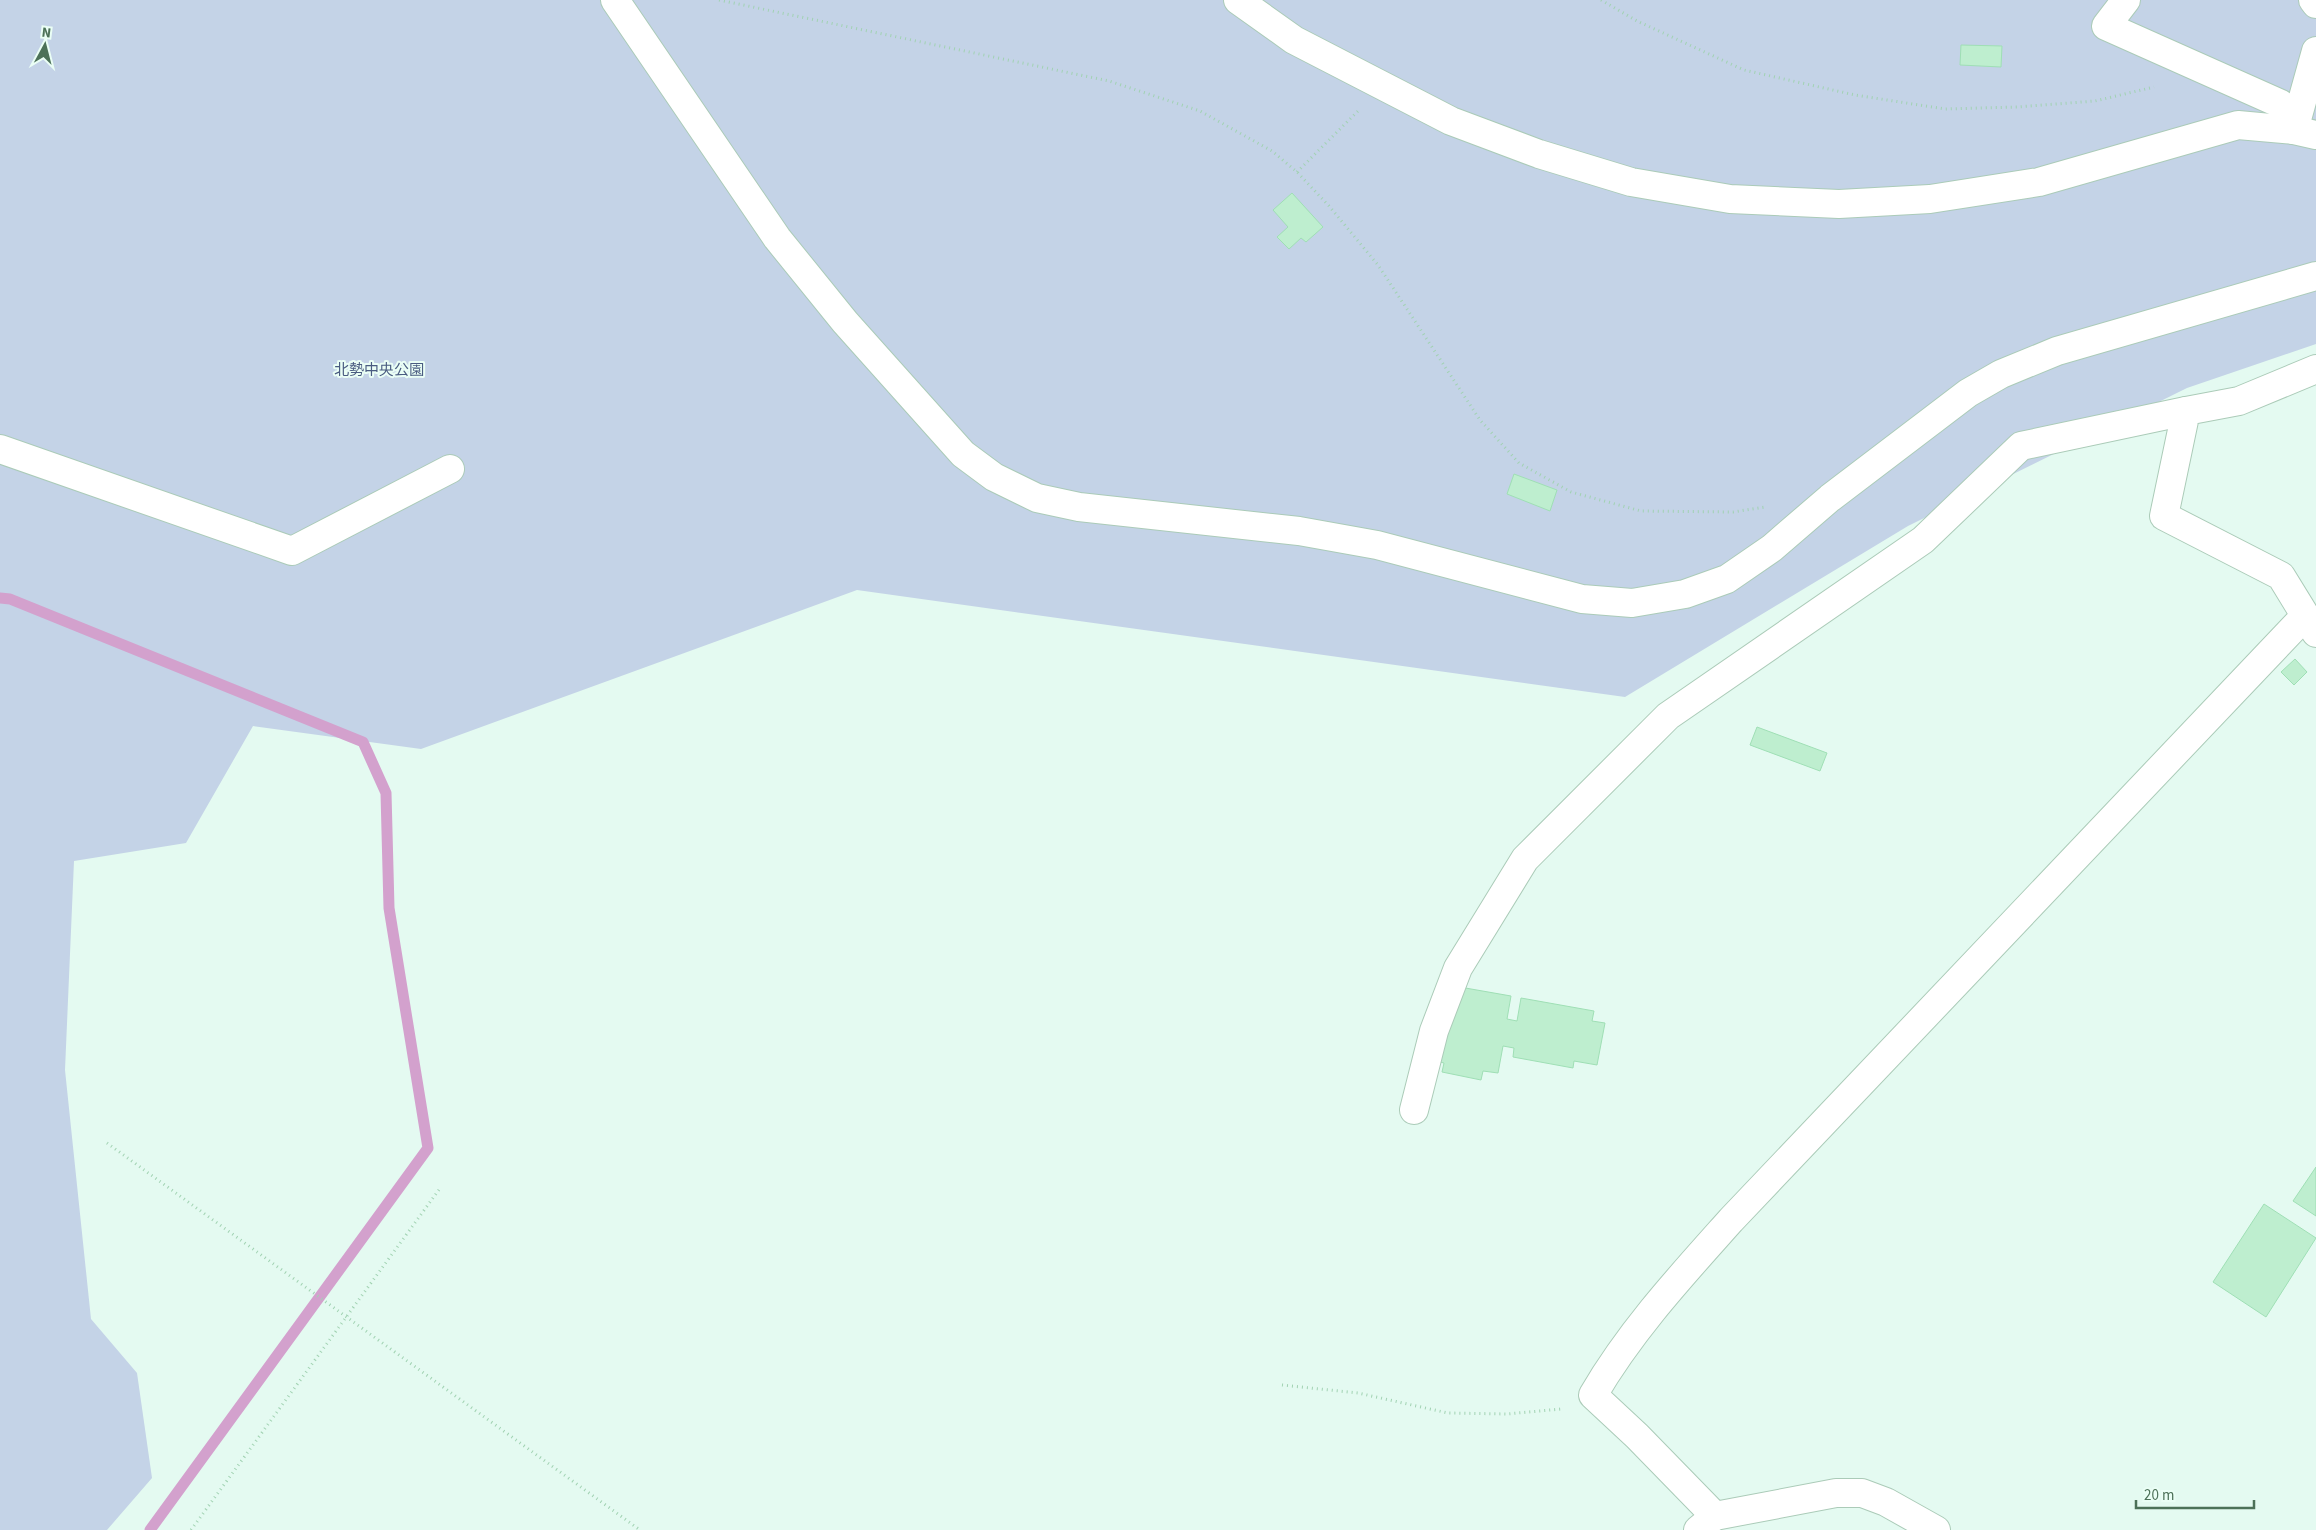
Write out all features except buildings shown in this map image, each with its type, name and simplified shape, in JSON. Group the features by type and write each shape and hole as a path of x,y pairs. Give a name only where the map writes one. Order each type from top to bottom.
{"street":[{"path":"615,0 777,238 845,322 963,454 994,477 1037,498 1079,507 1299,531 1377,545 1582,599 1632,603 1685,594 1727,579 1772,548 1830,498 1968,393 2001,374 2058,351 2316,276"},
{"path":"1238,0 1294,40 1451,121 1539,154 1631,182 1740,199 1839,204 1930,198 2039,182 2238,125 2305,132"},
{"path":"2126,0 2106,26 2281,104 2305,132"},
{"path":"2313,0 2316,4"},
{"path":"2305,132 2316,51"},
{"path":"1414,1110 1434,1031 1458,968 1525,859 1668,716 1924,540 2021,446 2239,401 2316,369"},
{"path":"1936,1530 1886,1502 1862,1493 1836,1493 1706,1523 1637,1436 1593,1395 1613,1360 1644,1319 1731,1220 2310,625 2281,576 2164,516 2186,411"},
{"path":"0,449 292,551 450,469"}],"path":[{"path":"718,0 1110,81 1200,112 1272,151 1297,172 1329,206 1378,265 1480,420 1519,463 1571,492 1641,511 1734,512 1772,506"},
{"path":"1600,0 1637,21 1744,70 1856,95 1945,109 2017,107 2095,101 2210,73"},
{"path":"1297,172 1384,86"},
{"path":"107,1143 640,1530"},
{"path":"191,1530 441,1187"},
{"path":"1282,1385 1358,1393 1448,1413 1507,1414 1577,1407 1593,1395"}],"green space":[{"name":"北勢中央公園","path":"0,0 2316,0 2316,344 2187,388 1908,526 1625,697 857,590 421,749 253,726 186,843 74,861 65,1070 91,1319 137,1373 152,1478 107,1530 0,1530"}],"waterway":[{"path":"0,598 10,599 363,742 386,793 389,908 428,1148 150,1530"}]}
